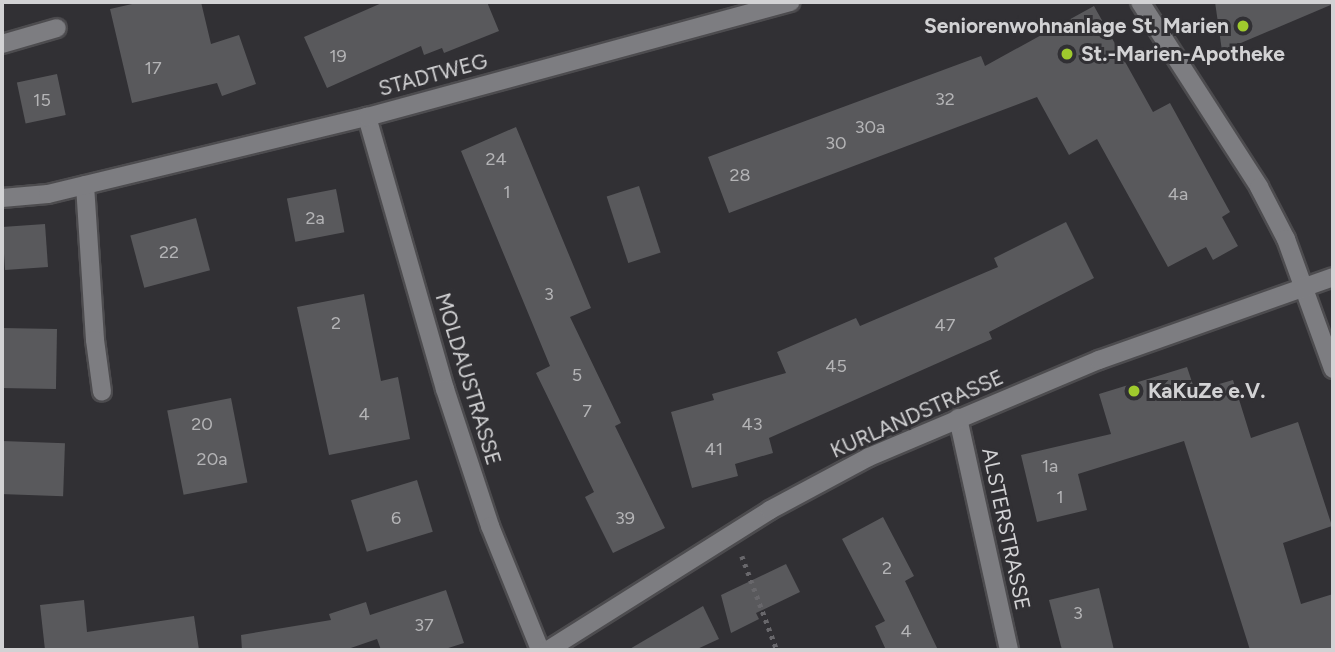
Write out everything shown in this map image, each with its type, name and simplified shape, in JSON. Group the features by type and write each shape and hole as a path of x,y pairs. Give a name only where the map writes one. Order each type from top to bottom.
{"street":[{"name":"STADTWEG","path":"2,198 48,194 367,117 791,2"},
{"path":"1140,2 1259,187 1286,239 1333,369"},
{"path":"2,44 57,28"},
{"name":"MOLDAUSTRASSE","path":"367,117 445,389 490,526 540,650"},
{"path":"85,185 102,393"},
{"name":"KURLANDSTRASSE","path":"548,650 734,533 869,457 1099,360 1303,286 1333,278"},
{"name":"ALSTERSTRASSE","path":"958,418 1009,650"}],"path":[{"path":"734,533 777,650"}],"building":[{"path":"141,2 201,2 211,44 239,35 256,84 222,96 217,83 132,103 110,9"},
{"path":"384,2 487,2 499,31 444,53 442,48 424,55 421,46 327,88 304,37"},
{"name":"Seniorenwohnanlage St. Marien","path":"1215,2 1333,2 1333,4 1222,51"},
{"path":"1094,6 1153,112 1170,103 1230,212 1222,217 1238,246 1213,260 1206,247 1168,267 1097,139 1069,155 1037,97 729,213 708,157 981,56 985,66"},
{"path":"57,74 66,115 26,124 17,83"},
{"path":"516,127 591,308 570,317 621,423 615,426 665,528 613,553 585,497 594,492 536,373 550,366 461,151"},
{"path":"639,186 661,253 628,263 607,197"},
{"path":"336,189 344,232 295,242 287,199"},
{"path":"196,218 210,270 144,288 130,236"},
{"path":"1066,222 1094,278 989,332 992,339 769,438 773,453 735,464 738,476 692,488 671,412 714,400 712,394 786,373 777,352 856,318 860,326 998,267 994,258"},
{"path":"45,224 48,267 5,270 2,227"},
{"path":"364,294 381,381 398,377 410,439 329,455 297,307"},
{"path":"2,328 57,329 56,389 2,388"},
{"path":"1187,367 1195,391 1233,380 1251,438 1298,422 1332,526 1283,543 1301,604 1333,594 1333,650 1250,650 1184,441 1078,474 1087,510 1037,522 1021,455 1111,434 1099,394"},
{"path":"231,398 247,482 184,495 167,410"},
{"path":"2,441 65,443 63,496 2,494"},
{"path":"417,480 433,532 367,552 351,500"},
{"path":"883,517 914,576 905,581 938,650 886,650 875,626 885,621 842,539"},
{"path":"786,564 800,592 756,613 759,619 731,633 721,595"},
{"path":"1099,588 1114,650 1062,650 1049,600"},
{"path":"446,590 464,643 442,650 381,650 377,639 345,650 242,650 241,635 331,620 329,614 366,602 370,615"},
{"path":"84,600 87,632 194,616 199,650 45,650 40,605"},
{"path":"703,606 719,639 695,650 628,650"}],"place":[{"name":"Seniorenwohnanlage St. Marien","path":"1243,26"},
{"name":"St.-Marien-Apotheke","path":"1067,54"},
{"name":"KaKuZe e.V.","path":"1134,391"}]}
